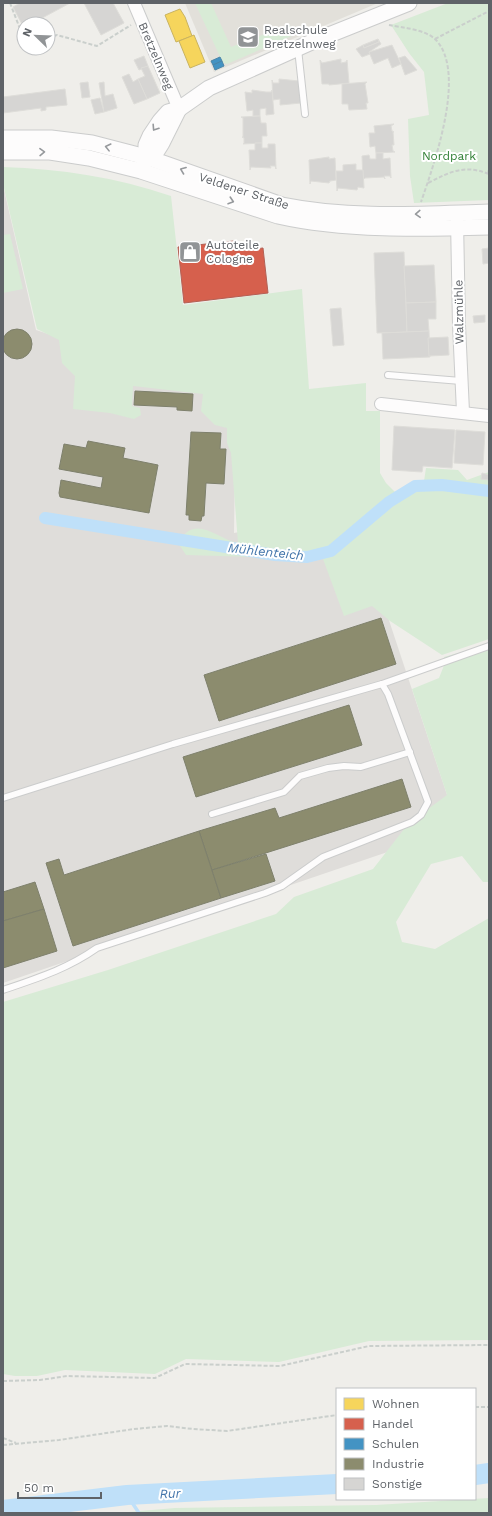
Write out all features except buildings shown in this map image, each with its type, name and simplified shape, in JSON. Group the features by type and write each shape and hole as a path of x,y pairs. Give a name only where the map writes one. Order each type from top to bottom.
{"street":[{"name":"Bretzelnweg","path":"134,3 179,109"},
{"path":"143,164 157,151 179,109 209,88 409,3"},
{"name":"Veldener Straße","path":"3,138 52,138 92,143 278,216 301,222 337,226 458,228 489,227"},
{"name":"Veldener Straße","path":"3,152 50,152 143,164 282,205 337,214 489,212"},
{"name":"Walzmühle","path":"457,213 463,412"},
{"path":"380,404 489,416"}],"lane":[{"path":"298,49 305,114"},
{"path":"388,376 461,381"},
{"path":"3,798 173,744 382,684 489,646"},
{"path":"3,990 58,971 77,962 97,948 265,894 282,886 323,857 412,822 421,815 428,802 410,752 382,684"},
{"path":"212,814 284,792 300,776 328,768 344,766 361,767 410,752"}],"path":[{"path":"10,3 16,18"},
{"path":"435,39 489,11"},
{"path":"56,35 97,46 140,19"},
{"path":"365,21 412,30 435,39 444,55 449,81 448,98 441,134 417,214"},
{"path":"427,183 458,170 476,170 489,174 489,168"},
{"path":"3,1381 40,1380 67,1376 155,1378 185,1364 280,1366 369,1346 489,1345"},
{"path":"476,1407 489,1406"},
{"path":"3,1445 59,1440 134,1429 167,1426 227,1431 336,1416"},
{"path":"3,1438 17,1444"}],"shaded area":[{"name":"Realschule Bretzelnweg","path":"185,3 378,3 214,72"},
{"path":"3,185 36,330 236,395 234,533 353,512 458,828 3,983"}],"green space":[{"path":"195,3 211,3 231,47 289,25 294,29 294,35 227,64 223,63"},
{"name":"Nordpark","path":"448,3 489,3 489,200 414,203 410,176 408,119 429,115 424,72 409,53 391,25"},
{"path":"3,167 88,175 150,189 171,196 183,305 302,289 309,389 366,383 366,411 380,411 380,473 386,483 395,492 413,482 424,481 426,468 458,470 467,480 489,472 489,639 442,655 390,621 372,606 344,616 319,548 306,553 293,561 253,557 186,555 178,543 185,534 198,528 238,543 231,453 227,443 227,428 215,425 201,411 203,394 133,386 132,406 140,408 141,415 134,419 110,413 73,409 75,376 62,363 59,340 37,329 3,184"},
{"path":"10,234 23,289 3,293 3,235"},
{"path":"489,644 489,882 483,882 462,856 431,864 396,922 402,942 435,949 489,918 489,1340 369,1341 279,1362 186,1359 155,1374 65,1370 37,1376 15,1376 3,1374 3,1002 108,970 276,914 294,897 373,869 408,824 447,795 412,689 439,678 445,663 444,657"},
{"path":"489,1498 489,1513 117,1513 175,1508 376,1505"}],"waterway":[{"name":"Mühlenteich","path":"45,518 275,555 307,557 331,551 389,502 415,486 442,485 489,491"},
{"name":"Rur","path":"476,1475 489,1473"},
{"name":"Rur","path":"3,1510 127,1495 336,1484"},
{"path":"127,1495 139,1513"}],"place":[{"name":"Realschule Bretzelnweg","path":"248,37"},
{"name":"Autoteile Cologne","path":"190,252"}]}
